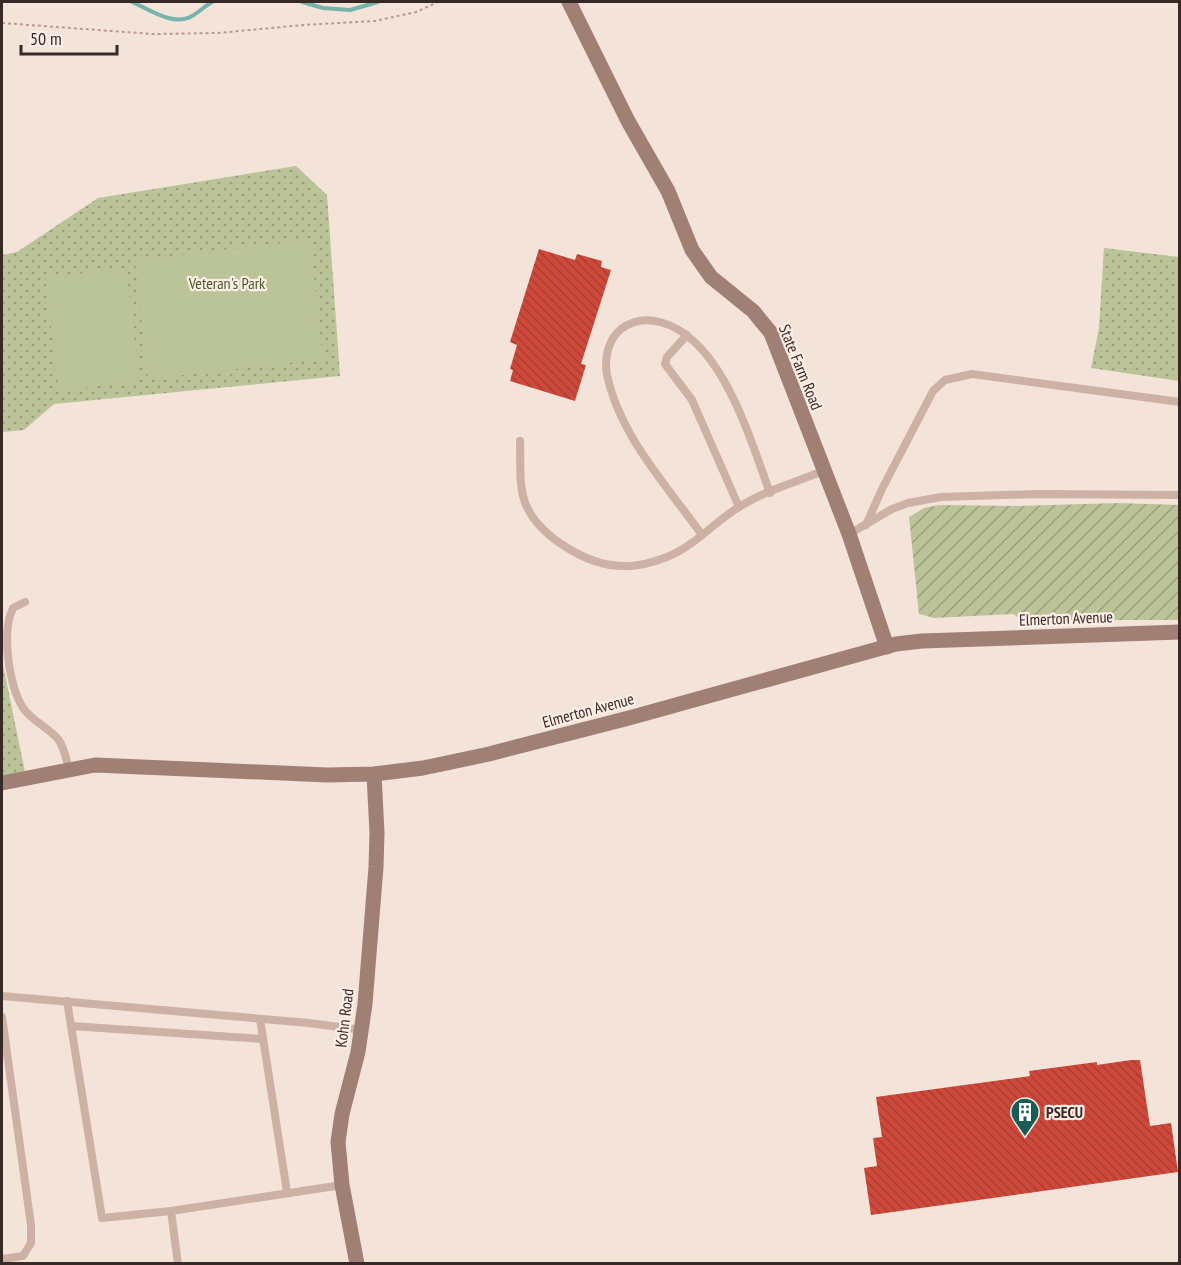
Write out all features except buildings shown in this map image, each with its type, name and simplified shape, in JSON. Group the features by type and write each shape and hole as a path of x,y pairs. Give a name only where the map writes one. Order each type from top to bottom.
{"street":[{"name":"State Farm Road","path":"569,2 628,121 668,191 692,250 711,277 753,311 771,333 849,534 887,647"},
{"name":"Elmerton Avenue","path":"2,783 95,765 327,775 374,774 423,768 489,754 751,686 887,647 921,641 1179,632"},
{"name":"Kohn Road","path":"357,1263 338,1154 340,1127 362,1030 376,867 374,774"}],"lane":[{"path":"702,535 634,441 613,397 605,358 620,330 634,321 653,320 672,326 687,335 709,358 730,393 770,493"},
{"path":"687,335 667,357 665,364 692,400 739,507"},
{"path":"866,525 925,405 933,391 945,380 972,374 1179,402"},
{"path":"520,441 521,481 526,505 542,530 567,549 622,566 647,563 669,556 739,507 823,471"},
{"path":"849,534 892,509 908,503 940,497 1038,494 1179,495"},
{"path":"25,602 13,608 8,627 7,647 16,693 31,717 58,740 69,770"},
{"path":"2,996 362,1030"},
{"path":"67,1001 102,1218 171,1211 342,1185"},
{"path":"2,1017 31,1225 31,1243 23,1256 2,1259"},
{"path":"260,1019 287,1192"},
{"path":"71,1026 263,1039"},
{"path":"171,1211 178,1263"}],"path":[{"path":"2,23 153,34 218,33 375,21 416,12 438,2"}],"green space":[{"name":"Veteran's Park","path":"296,166 327,195 340,376 54,404 24,430 2,432 2,255 17,252 98,198"},
{"path":"310,240 323,359 148,379 135,260"},
{"path":"1104,248 1179,257 1179,381 1091,368 1099,328"},
{"path":"126,268 140,381 59,391 45,278"},
{"path":"1118,503 1179,505 1179,620 1023,620 1013,614 934,618 919,614 909,517 924,508 939,505 1019,506"},
{"path":"2,660 25,772 2,777"}],"waterway":[{"path":"132,2 161,16 177,19 192,16 212,2"},
{"path":"302,2 323,8 350,10 378,2"}],"place":[{"name":"PSECU","path":"1025,1138"}]}
